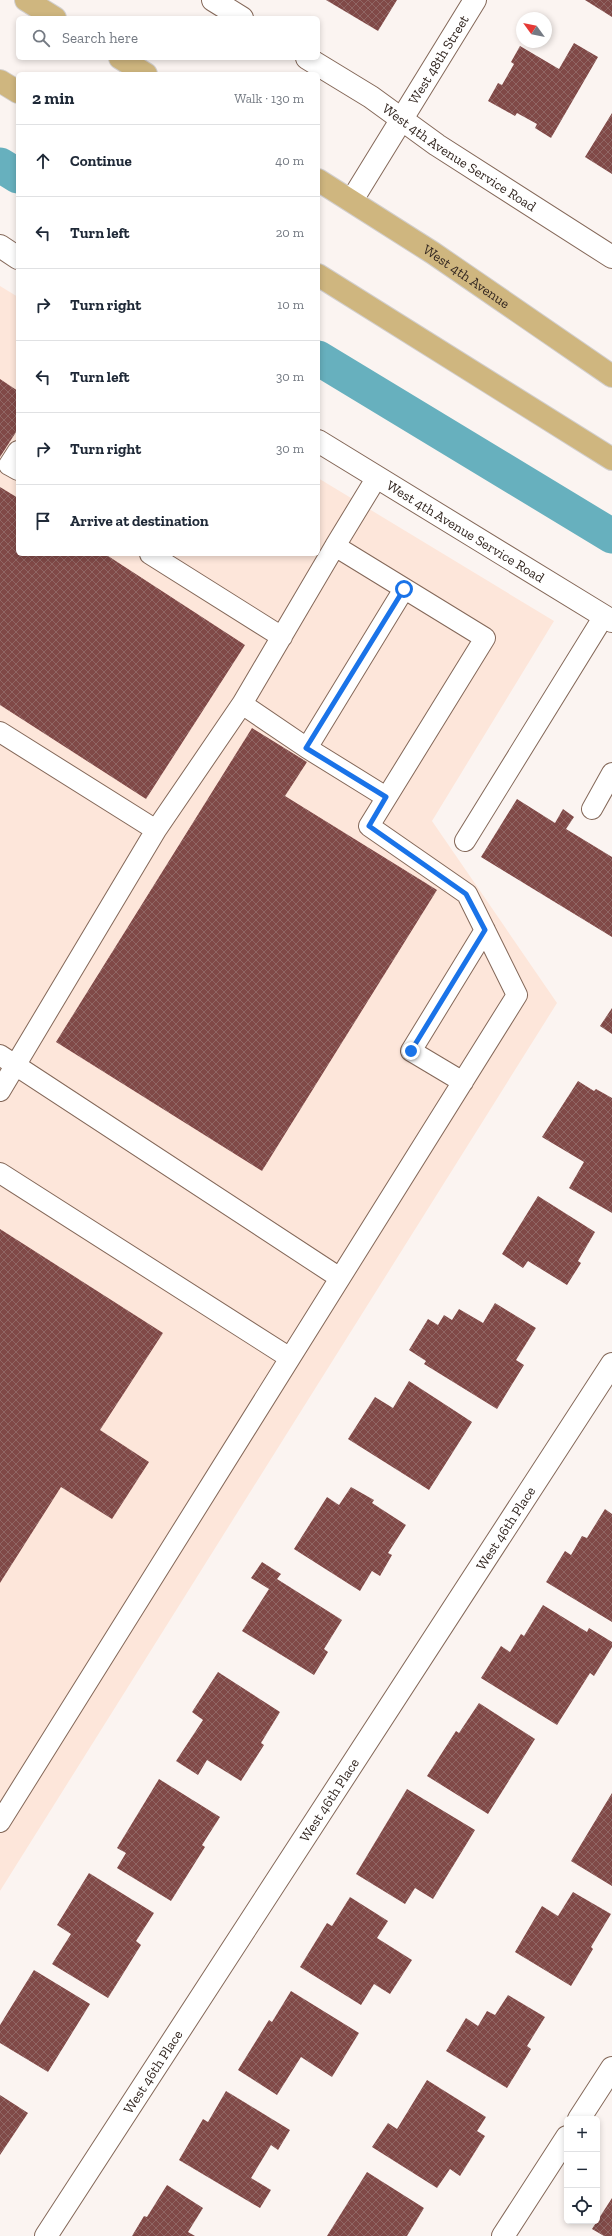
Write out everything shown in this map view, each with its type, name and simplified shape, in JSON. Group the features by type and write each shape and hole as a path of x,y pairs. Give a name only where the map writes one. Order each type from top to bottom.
{"main road":[{"path":"26,0 52,16"},
{"path":"123,60 143,72"},
{"path":"0,81 16,91"},
{"name":"West 4th Avenue","path":"320,181 352,200 433,253 612,376"},
{"path":"320,276 612,459"},
{"path":"588,445 612,449"}],"street":[{"path":"213,0 239,16"},
{"name":"West 48th Street","path":"352,200 475,0"},
{"name":"West 4th Avenue Service Road","path":"310,60 371,97 437,145 612,257"},
{"path":"0,246 16,257"},
{"name":"West 4th Avenue Service Road","path":"320,443 608,619"},
{"name":"West 46th Place","path":"46,2236 612,1364"},
{"path":"581,2116 612,2068"},
{"path":"503,2236 564,2142"}],"lane":[{"path":"16,454 9,465 16,469"},
{"path":"0,1091 8,1060 156,830 242,704 282,637 326,554 377,478"},
{"path":"0,1822 517,995 466,894 369,826 485,638 404,589 326,554"},
{"path":"153,556 282,637"},
{"path":"306,748 404,589"},
{"path":"465,841 608,619"},
{"path":"242,704 306,748 386,797"},
{"path":"0,732 156,830"},
{"path":"592,809 612,772"},
{"path":"463,1082 411,1051 485,930"},
{"path":"8,1060 340,1278"},
{"path":"0,1173 290,1358"}],"shaded area":[{"path":"0,286 16,296 16,556 320,556 320,479 554,621 432,821 557,1003 0,1891"}],"building":[{"path":"326,0 397,0 378,31"},
{"path":"585,0 612,0 612,17"},
{"path":"574,43 598,57 551,138 535,128 537,124 517,113 515,116 488,101 498,83 502,85 514,64 511,62 519,48 523,48 559,69"},
{"path":"612,113 612,174 585,157"},
{"path":"0,379 16,390 16,432 0,457"},
{"path":"0,487 16,497 16,556 108,556 245,645 146,799 0,705"},
{"path":"252,728 307,762 285,796 437,890 262,1171 56,1042"},
{"path":"517,799 555,823 563,809 574,817 566,829 612,857 612,937 481,857"},
{"path":"612,1008 612,1034 600,1026"},
{"path":"578,1081 594,1091 596,1089 612,1098 612,1213 569,1188 584,1162 542,1137"},
{"path":"538,1196 595,1232 578,1261 581,1263 567,1285 528,1261 523,1268 502,1254"},
{"path":"0,1229 163,1333 100,1430 149,1462 112,1519 61,1487 0,1583"},
{"path":"495,1303 536,1328 516,1360 524,1365 497,1409 424,1364 426,1361 409,1350 428,1319 438,1325 444,1315 452,1320 459,1309 483,1323"},
{"path":"409,1381 472,1422 429,1490 348,1439 375,1397 393,1408"},
{"path":"351,1487 374,1500 372,1503 406,1525 388,1553 392,1555 380,1576 372,1571 360,1591 294,1549 327,1497 339,1505"},
{"path":"605,1509 612,1514 612,1622 546,1582 565,1551 571,1555 582,1536 587,1538"},
{"path":"262,1562 281,1574 277,1579 342,1620 324,1649 328,1652 314,1675 242,1631 269,1589 251,1578"},
{"path":"543,1605 587,1632 589,1628 612,1642 612,1647 594,1676 590,1673 557,1725 481,1678 501,1646 510,1652 521,1634 524,1636"},
{"path":"218,1672 280,1712 261,1743 264,1745 241,1781 207,1760 198,1775 176,1761 203,1720 192,1712"},
{"path":"479,1703 535,1739 488,1814 427,1776 456,1731 459,1733"},
{"path":"159,1779 220,1817 202,1845 205,1847 171,1901 117,1868 126,1853 117,1848"},
{"path":"407,1789 475,1830 433,1899 415,1888 405,1904 356,1874"},
{"path":"612,1793 612,1886 571,1861"},
{"path":"89,1873 154,1913 136,1941 141,1945 108,1998 52,1964 71,1934 57,1925"},
{"path":"573,1892 611,1914 591,1947 593,1949 571,1986 515,1952 542,1906 558,1916"},
{"path":"350,1897 388,1921 377,1938 412,1960 390,1994 374,1984 361,2005 300,1967 327,1923 332,1926"},
{"path":"34,1970 90,2004 48,2072 0,2043 0,2025"},
{"path":"291,1991 359,2033 332,2077 301,2057 277,2095 238,2070 269,2020 272,2022"},
{"path":"508,1995 545,2017 527,2046 531,2049 507,2088 446,2051 466,2018 478,2026 487,2011 495,2015"},
{"path":"427,2080 486,2117 477,2131 485,2136 460,2176 450,2169 437,2188 372,2147 388,2123 397,2129"},
{"path":"226,2091 290,2130 278,2150 271,2145 251,2178 271,2190 260,2208 179,2160 203,2119 208,2122"},
{"path":"0,2095 28,2113 0,2155"},
{"path":"367,2172 424,2208 407,2236 327,2236"},
{"path":"167,2185 203,2208 188,2232 195,2236 132,2236 144,2216 147,2217"},
{"path":"612,2198 612,2236 604,2236 592,2229 595,2224 600,2224 600,2217"}],"waterway":[{"path":"0,165 16,175"},
{"path":"320,359 612,536"}],"route":[{"path":"404,589 306,748 386,797 369,826 466,894 485,930 411,1051"}]}
